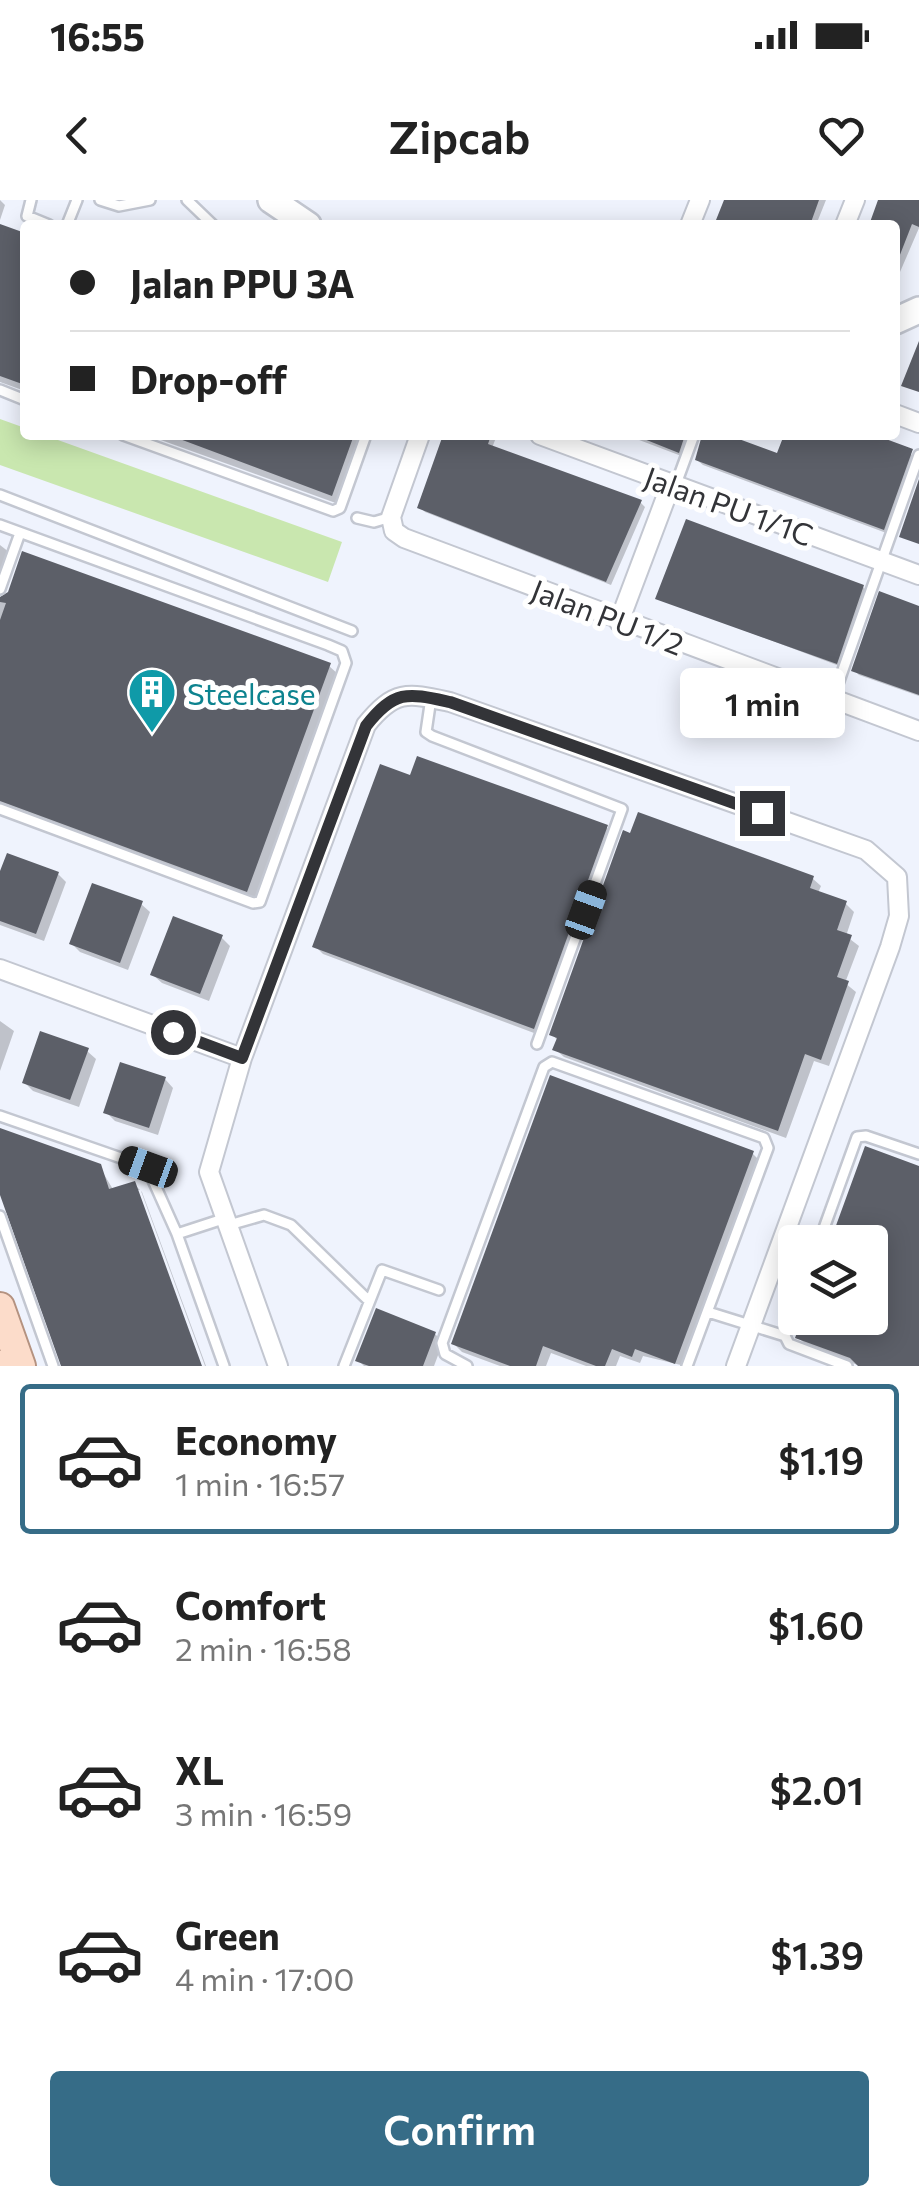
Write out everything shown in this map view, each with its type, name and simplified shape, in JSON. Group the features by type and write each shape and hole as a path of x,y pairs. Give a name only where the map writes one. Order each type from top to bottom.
{"main road":[{"path":"0,1307 22,1366"}],"street":[{"path":"391,517 418,440"},
{"name":"Jalan PU 1/1C","path":"554,440 919,576"},
{"path":"619,622 673,484"},
{"name":"Jalan PU 1/2","path":"391,517 394,532 404,538 619,622 919,731"},
{"path":"278,1366 209,1172 242,1058 366,726 380,708 398,696 431,698 866,850 897,876 899,916 890,947 736,1366"},
{"path":"0,968 242,1058"}],"lane":[{"path":"32,200 27,216 37,220"},
{"path":"100,200 119,206 150,200"},
{"path":"186,200 208,220"},
{"path":"137,440 332,511 340,508 364,440"},
{"path":"673,484 692,440"},
{"path":"832,699 919,455"},
{"path":"0,495 352,631"},
{"path":"356,518 374,522 391,517"},
{"path":"0,525 328,645 342,651 346,663 260,902 253,903 0,809"},
{"path":"0,589 20,532"},
{"path":"431,698 426,732 432,736 622,808 537,1044"},
{"path":"467,1366 446,1354 442,1343 544,1066 552,1062 764,1138 768,1148 686,1366"},
{"path":"0,1116 148,1167 224,1366"},
{"path":"825,1225 857,1137 866,1136 919,1154"},
{"path":"0,1216 53,1366"},
{"path":"176,1234 224,1222 275,1216 291,1225 368,1299"},
{"path":"344,1366 383,1269 439,1290"},
{"path":"708,1312 785,1336 789,1344 847,1366"}],"green space":[{"path":"0,419 20,426 20,440 58,440 342,542 328,582 0,465"}],"building":[{"path":"724,200 819,200 812,220 716,220"},
{"path":"878,200 919,200 919,227 912,224 900,255 900,220 871,220"},
{"path":"0,224 20,231 20,383 0,376"},
{"path":"919,341 919,392 901,386"},
{"path":"182,440 352,440 332,496"},
{"path":"441,440 489,440 488,444 642,500 606,582 417,508"},
{"path":"646,440 683,440 679,453"},
{"path":"701,440 742,440 777,453 782,440 889,440 913,449 884,530 695,460"},
{"path":"919,479 919,544 899,537"},
{"path":"686,519 864,585 837,664 655,599"},
{"name":"Steelcase","path":"22,551 331,663 247,892 0,801 0,620 6,603 0,602 0,597 8,592"},
{"path":"879,591 919,606 919,695 851,671"},
{"path":"417,756 608,825 534,1029 312,947 380,764 410,775"},
{"path":"638,812 814,876 810,888 847,901 837,930 852,935 837,977 849,981 821,1060 805,1054 778,1131 552,1050 557,1038 549,1035 623,830 630,833"},
{"path":"7,853 59,872 36,934 0,921 0,871"},
{"path":"92,883 143,901 120,963 69,944"},
{"path":"173,916 223,935 200,994 150,975"},
{"path":"40,1031 89,1048 70,1100 22,1083"},
{"path":"120,1062 166,1077 149,1128 103,1113"},
{"path":"550,1075 754,1151 675,1364 635,1349 632,1357 612,1349 605,1366 596,1366 543,1346 536,1366 510,1366 451,1344"},
{"path":"0,1128 101,1164 109,1189 135,1181 202,1366 61,1366 0,1195"},
{"path":"865,1146 919,1166 919,1366 858,1366 850,1358 795,1338 888,1335 888,1225 836,1225"},
{"path":"376,1308 436,1332 423,1366 369,1366 355,1361"}],"place":[{"name":"Steelcase","path":"152,734"}],"route":[{"path":"173,1032 242,1058 366,726 380,708 398,696 416,695 450,702 762,813"}]}
